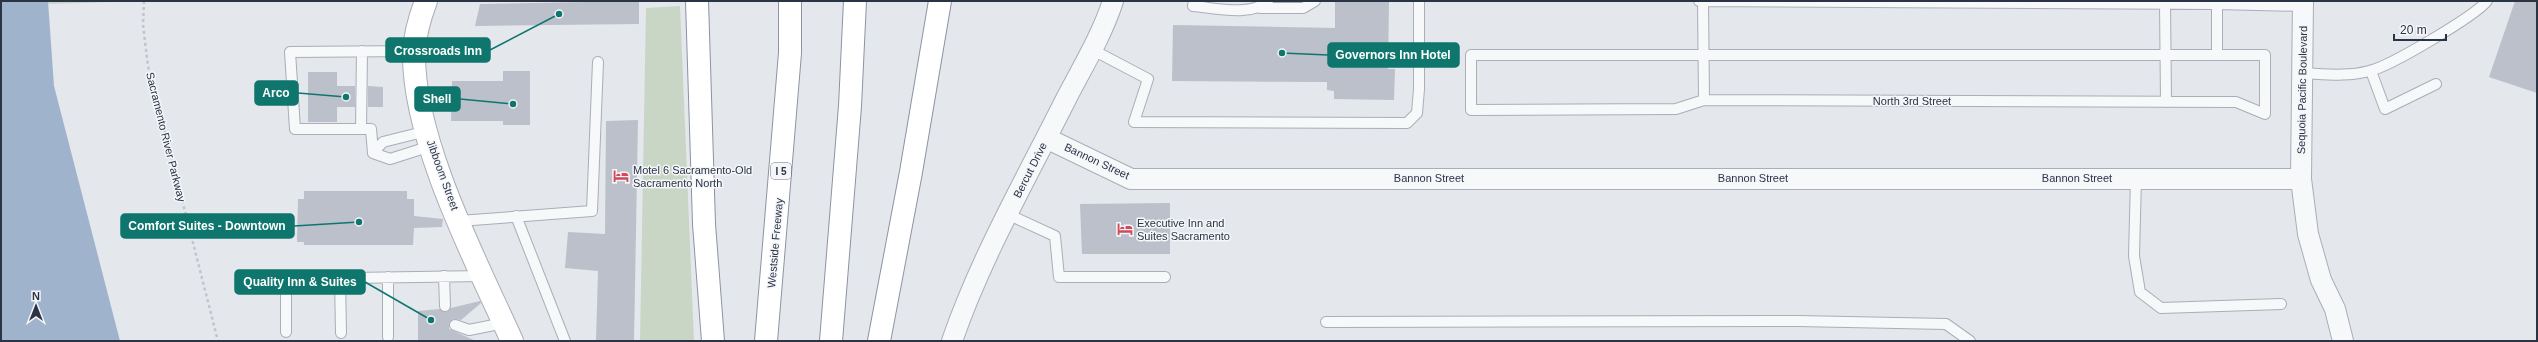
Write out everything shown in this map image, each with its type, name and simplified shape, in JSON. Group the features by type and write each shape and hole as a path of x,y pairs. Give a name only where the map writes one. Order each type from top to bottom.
{"main road":[{"name":"Jibboom Street","path":"426,1 418,24 414,51 416,83 429,139 459,221 508,332"},
{"name":"Westside Freeway","path":"766,341 789,61 790,1"},
{"path":"831,341 850,106 855,1"},
{"path":"879,341 911,172 940,1"},
{"path":"696,7 704,224 713,341"}],"street":[{"name":"Bercut Drive","path":"952,341 971,293 1007,214 1091,49 1113,1"},
{"name":"Sequoia Pacific Boulevard","path":"2301,179 2303,3"},
{"name":"Bannon Street","path":"1046,138 1131,179 2301,179"},
{"path":"2301,179 2308,234 2321,280 2335,309 2343,341"}],"lane":[{"path":"1194,1 1193,6 1223,9 1303,8 1315,1"},
{"path":"1260,8 1268,1"},
{"path":"1091,49 1148,79 1134,122 1407,123 1417,113 1419,89 1419,1"},
{"path":"1699,1 2191,2 2217,4 2303,3"},
{"path":"1703,1 1704,100"},
{"path":"2302,73 2343,75 2371,71 2384,66 2474,14 2487,1"},
{"path":"2165,3 2166,102"},
{"path":"2217,4 2217,54"},
{"path":"361,129 362,51"},
{"path":"373,154 371,129 295,129 290,52 414,51"},
{"name":"North 3rd Street","path":"1471,55 1703,55 2265,55 2265,114 2236,102 1704,100 1676,109 1471,110 1471,55"},
{"path":"459,221 592,211 598,62"},
{"path":"2371,71 2384,109 2436,84"},
{"path":"373,154 383,142 429,139"},
{"path":"373,154 390,159 429,139"},
{"path":"2136,178 2134,256 2140,292 2161,308 2281,304"},
{"path":"1007,214 1055,236 1059,277 1166,277"},
{"path":"516,216 565,341"},
{"path":"444,276 445,306"},
{"path":"286,332 286,278 483,276"},
{"path":"388,277 388,337"},
{"path":"340,278 341,333"},
{"path":"1326,322 1798,321 1946,324 1970,341"},
{"path":"455,325 469,330 508,332"}],"path":[{"name":"Sacramento River Parkway","path":"144,1 143,25 148,66 218,341"}],"green space":[{"path":"48,1 147,1 48,4"},
{"path":"680,6 694,341 640,341 646,8"}],"water":[{"path":"1,1 48,1 54,86 120,341 1,341"}],"building":[{"path":"639,1 639,24 475,26 480,4"},
{"path":"1335,1 1389,1 1388,69 1395,69 1394,100 1334,99 1334,91 1327,90 1327,82 1172,81 1173,25 1335,28"},
{"path":"2515,1 2537,1 2537,93 2489,77"},
{"path":"503,71 530,71 530,125 503,125 503,121 451,121 452,81 503,81"},
{"path":"308,72 337,72 337,86 355,86 355,107 337,107 337,122 308,122"},
{"path":"368,86 383,87 383,107 368,107"},
{"name":"Motel 6 Sacramento-Old Sacramento North","path":"638,120 634,341 596,341 598,271 565,268 568,232 605,234 606,121"},
{"path":"304,191 407,191 407,199 414,199 414,216 443,219 442,227 414,228 413,245 304,245 304,242 297,242 298,199 304,199"},
{"name":"Executive Inn and Suites Sacramento","path":"1170,203 1170,254 1082,254 1080,204"},
{"path":"480,301 481,303 461,320 453,319 449,323 449,329 476,341 418,341 418,311 440,309 446,312 451,308"}],"place":[{"name":"Crossroads Inn","path":"559,14"},
{"name":"Governors Inn Hotel","path":"1282,53"},
{"name":"Arco","path":"346,97"},
{"name":"Shell","path":"513,104"},
{"name":"Motel 6 Sacramento-Old Sacramento North","path":"621,176"},
{"name":"Comfort Suites - Downtown","path":"359,222"},
{"name":"Executive Inn and Suites Sacramento","path":"1125,229"},
{"name":"Quality Inn & Suites","path":"431,320"}]}
